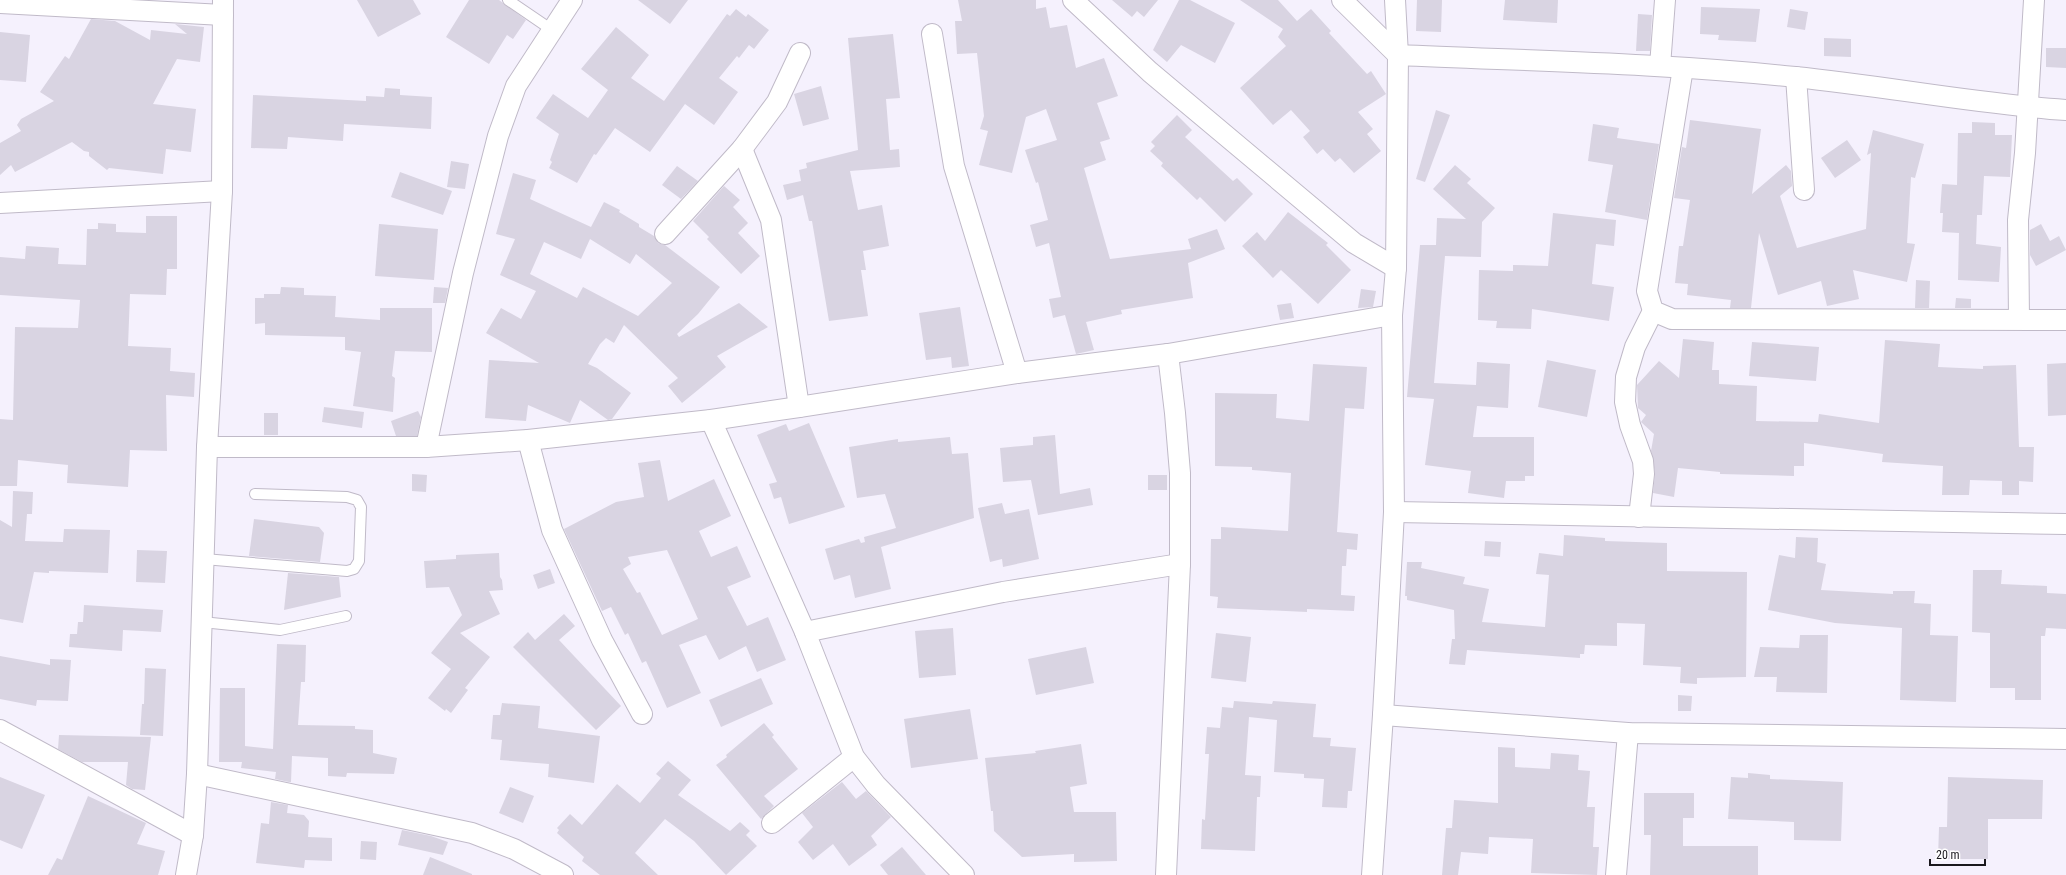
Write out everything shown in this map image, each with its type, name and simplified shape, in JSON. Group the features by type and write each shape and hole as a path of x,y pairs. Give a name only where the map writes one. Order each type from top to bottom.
{"street":[{"path":"426,447 463,273 498,136 516,86 572,0"},
{"path":"1073,0 1150,72 1354,243 1396,268"},
{"path":"1342,0 1398,55 1660,66 1796,77 2027,107 2066,110"},
{"path":"1372,875 1383,715 1394,512 1392,315 1396,268 1398,55 1395,0"},
{"path":"1660,66 1665,0"},
{"path":"2019,319 2018,220 2025,154 2034,0"},
{"path":"0,4 223,7 222,191 207,447 197,774 193,835 186,875"},
{"path":"932,34 954,166 1017,373"},
{"path":"665,234 742,149 777,102 800,53"},
{"path":"1639,517 1644,474 1643,461 1630,425 1627,410 1626,377 1635,347 1653,311 1647,291 1683,68"},
{"path":"1796,77 1804,190"},
{"path":"742,149 770,220 799,407"},
{"path":"0,203 222,191"},
{"path":"1653,311 1672,319 2066,320"},
{"path":"207,447 426,447 528,440 711,420 1017,373 1168,354 1392,315"},
{"path":"1166,875 1180,564 1180,473 1176,413 1168,354"},
{"path":"711,420 805,632 854,757 876,785 964,875"},
{"path":"528,440 552,530 602,640 642,714"},
{"path":"1394,512 2066,524"},
{"path":"805,632 1003,592 1180,564"},
{"path":"1383,715 1628,733 2066,739"},
{"path":"0,730 193,835"},
{"path":"1616,875 1628,733"},
{"path":"772,823 854,757"},
{"path":"197,774 472,833 514,849 563,875"}],"lane":[{"path":"508,0 552,30"},
{"path":"204,559 347,571 354,569 359,561 361,508 357,500 347,497 255,494"},
{"path":"202,622 280,630 346,616"}],"building":[{"path":"357,0 413,0 421,14 378,37"},
{"path":"469,0 499,0 526,20 513,39 507,35 489,64 446,37"},
{"path":"638,0 688,0 670,24"},
{"path":"958,0 1036,0 1036,9 1046,7 1050,28 1067,25 1076,68 1104,58 1118,96 1097,103 1110,139 1100,142 1106,160 1084,168 1110,259 1191,249 1188,239 1217,229 1225,249 1188,263 1193,298 1121,310 1122,314 1086,322 1094,350 1076,354 1065,315 1053,318 1049,299 1061,297 1049,243 1036,247 1030,225 1048,220 1038,182 1036,183 1025,150 1057,140 1046,109 1026,117 1012,173 979,165 988,131 980,129 984,116 977,53 957,54 955,21 962,21"},
{"path":"1112,0 1158,0 1144,17 1137,11 1132,17"},
{"path":"1179,0 1190,0 1235,23 1215,63 1181,45 1167,62 1153,50"},
{"path":"1240,0 1278,0 1297,21 1311,9 1331,31 1329,33 1367,74 1371,71 1386,94 1358,112 1373,129 1367,134 1381,151 1354,173 1340,158 1335,162 1323,149 1317,154 1303,137 1310,131 1291,110 1273,125 1240,88 1286,46 1278,37 1283,29"},
{"path":"1417,0 1442,0 1441,32 1416,31"},
{"path":"1505,0 1558,0 1557,23 1503,20"},
{"path":"1701,7 1760,9 1756,42 1718,40 1719,35 1700,34"},
{"path":"736,9 746,17 748,14 769,30 754,49 749,45 739,58 737,56 719,78 738,92 714,125 685,104 650,152 615,128 596,155 594,154 577,183 549,168 552,162 550,160 559,134 536,118 553,94 588,118 608,90 581,69 616,27 649,55 631,78 664,101 727,14 730,16"},
{"path":"1790,9 1808,12 1805,30 1787,27"},
{"path":"1638,14 1652,15 1650,51 1636,51"},
{"path":"91,19 115,21 150,40 151,30 187,34 175,24 204,27 200,62 177,59 153,104 196,109 191,152 166,149 163,174 109,168 107,170 89,156 89,152 84,151 72,142 15,172 11,165 0,175 0,143 21,131 17,125 21,119 54,101 40,92 65,56 69,59"},
{"path":"0,32 30,35 26,82 0,80"},
{"path":"893,34 900,98 886,99 890,150 899,149 900,167 850,171 858,210 882,205 889,246 863,251 866,270 861,270 868,316 829,321 812,221 809,221 803,195 787,200 783,185 801,181 799,170 807,168 806,163 858,150 848,38"},
{"path":"1824,38 1851,39 1851,57 1824,56"},
{"path":"2046,48 2066,48 2066,68 2046,67"},
{"path":"821,86 829,119 803,126 794,94"},
{"path":"385,88 400,89 400,95 432,97 431,129 344,124 343,141 288,137 287,149 251,148 253,95 366,101 366,96 384,97"},
{"path":"1436,110 1450,115 1425,182 1416,179"},
{"path":"1177,115 1192,130 1185,137 1233,181 1237,178 1253,194 1225,222 1200,197 1197,200 1161,166 1163,163 1150,151 1155,146 1151,142"},
{"path":"1690,120 1761,129 1752,194 1786,165 1791,171 1792,186 1780,196 1797,248 1866,229 1871,153 1867,155 1873,130 1924,144 1915,178 1911,177 1907,243 1915,244 1907,282 1853,270 1859,299 1827,306 1821,281 1778,295 1759,233 1751,308 1730,308 1731,300 1687,295 1688,284 1675,283 1679,246 1683,246 1690,200 1674,198 1682,147 1686,148"},
{"path":"1972,122 1995,123 1995,135 2012,135 2010,177 1984,176 1982,215 1977,215 1976,244 2001,247 1999,282 1958,280 1959,233 1942,232 1943,213 1940,213 1942,184 1957,185 1958,133 1972,133"},
{"path":"1593,124 1619,128 1617,138 1659,144 1647,220 1605,212 1613,165 1588,161"},
{"path":"1847,140 1861,160 1835,178 1821,158"},
{"path":"451,161 469,164 465,189 447,187"},
{"path":"1455,165 1471,179 1467,183 1495,208 1482,222 1481,257 1445,256 1434,383 1476,385 1477,362 1510,364 1508,408 1477,406 1473,437 1534,437 1534,476 1525,476 1525,481 1506,481 1504,498 1468,493 1471,471 1425,465 1434,399 1407,397 1420,245 1436,245 1437,218 1466,219 1433,189"},
{"path":"677,166 698,181 681,199 662,185"},
{"path":"400,172 452,191 443,215 391,197"},
{"path":"513,173 536,180 530,199 591,227 604,202 620,210 619,212 639,224 639,227 654,236 658,243 665,245 720,287 698,314 677,334 679,337 739,303 768,327 717,356 726,367 682,403 668,386 678,378 624,325 614,343 606,338 600,344 588,364 597,368 631,393 612,419 608,420 580,400 570,423 528,405 526,421 485,418 489,360 539,363 486,333 501,308 521,319 536,291 500,275 515,239 496,234","holes":["590,239 630,264 636,254 672,283 638,316 583,287 577,298 530,274 544,242 581,259"]},
{"path":"724,186 740,200 733,207 748,223 738,233 760,256 741,274 707,239 709,237 693,221"},
{"path":"1288,212 1328,243 1326,245 1351,270 1318,304 1281,270 1273,278 1242,246 1257,232 1265,241"},
{"path":"1553,213 1616,220 1614,246 1596,244 1592,284 1614,287 1609,321 1532,309 1531,329 1496,328 1497,321 1478,320 1479,270 1513,271 1513,265 1548,266"},
{"path":"146,216 177,216 177,269 167,269 166,295 130,294 128,346 171,348 170,371 195,373 194,397 166,395 167,451 130,450 128,487 67,483 68,465 18,460 17,486 0,486 0,419 13,420 15,327 78,328 80,300 0,295 0,257 25,259 26,246 59,248 58,264 86,265 87,229 98,229 98,223 116,224 116,232 146,233"},
{"path":"379,224 438,229 434,280 375,276"},
{"path":"2041,224 2050,241 2059,236 2066,250 2036,266 2030,255 2030,230"},
{"path":"1916,280 1930,281 1929,308 1915,308"},
{"path":"281,287 304,288 304,295 336,296 335,317 380,320 380,308 432,308 432,352 395,351 392,376 395,378 393,412 353,406 361,352 345,350 345,337 265,335 265,323 255,324 255,298 264,298 264,294 280,294"},
{"path":"434,287 448,288 445,303 433,303"},
{"path":"1361,289 1376,291 1373,307 1358,308"},
{"path":"1956,298 1971,299 1971,308 1955,308"},
{"path":"1291,303 1294,318 1280,320 1277,305"},
{"path":"960,307 969,366 952,368 951,357 926,360 919,313"},
{"path":"1683,339 1714,342 1712,370 1719,370 1719,384 1757,386 1756,421 1818,422 1819,414 1879,423 1885,340 1940,344 1938,367 1983,369 1983,366 2016,365 2019,447 2034,447 2033,482 2019,481 2019,495 2002,495 2002,481 1970,480 1969,495 1942,495 1943,466 1882,462 1883,454 1804,443 1804,466 1794,466 1794,476 1720,474 1720,472 1678,468 1674,497 1653,493 1655,473 1651,451 1654,434 1641,422 1646,415 1638,408 1637,385 1659,361 1679,378"},
{"path":"1752,342 1819,347 1816,381 1749,376"},
{"path":"1547,360 1596,370 1587,417 1538,407"},
{"path":"2066,363 2066,415 2048,416 2047,364"},
{"path":"1313,364 1367,367 1364,409 1345,408 1337,532 1358,534 1357,550 1347,549 1346,566 1342,566 1341,595 1355,596 1354,611 1307,609 1307,612 1217,608 1218,597 1210,596 1211,539 1221,539 1221,527 1288,531 1291,473 1252,470 1252,467 1215,466 1215,393 1277,394 1276,418 1309,421"},
{"path":"324,407 364,412 362,428 322,422"},
{"path":"418,411 421,417 417,436 396,436 391,421"},
{"path":"264,413 278,413 278,435 264,435"},
{"path":"809,423 845,507 789,524 781,497 774,499 769,484 777,482 757,435 786,424 789,431"},
{"path":"1055,435 1060,494 1090,488 1093,505 1038,515 1031,480 1003,482 1000,448 1033,445 1033,437"},
{"path":"950,437 952,454 968,453 974,518 881,547 891,589 855,598 850,575 834,580 825,549 859,539 861,543 865,542 864,537 896,528 885,494 857,498 849,447 898,439 898,442"},
{"path":"660,460 668,501 714,479 731,516 699,531 711,557 737,546 751,577 727,587 747,626 768,617 786,660 757,672 746,646 719,660 706,635 679,645 701,693 667,708 646,661 642,663 628,633 625,635 611,607 602,611 564,529 616,502 644,497 638,463","holes":["667,550 698,619 662,635 640,592 637,593 623,569 631,564 628,557"]},
{"path":"412,474 427,475 426,492 412,491"},
{"path":"1148,475 1167,475 1167,490 1148,490"},
{"path":"13,491 33,492 32,514 27,514 25,541 63,542 64,529 110,530 108,573 49,571 49,573 34,572 23,623 0,619 0,520 12,527"},
{"path":"1002,503 1005,514 1029,509 1039,559 1003,567 1002,559 990,562 978,508"},
{"path":"254,519 319,527 324,533 320,562 249,556"},
{"path":"1564,535 1605,538 1605,541 1667,543 1667,571 1747,572 1746,677 1697,678 1697,684 1680,683 1681,667 1643,665 1645,624 1617,623 1617,646 1585,645 1584,654 1580,654 1580,658 1467,650 1465,665 1449,664 1452,639 1455,639 1454,610 1407,600 1407,596 1405,596 1407,562 1422,562 1421,568 1465,577 1463,584 1489,589 1482,622 1545,627 1549,575 1536,574 1539,553 1563,556"},
{"path":"1796,537 1818,538 1817,562 1826,564 1821,590 1893,594 1893,591 1915,591 1914,603 1931,604 1930,635 1958,636 1956,702 1900,700 1902,628 1835,623 1768,610 1779,555 1795,558"},
{"path":"1485,541 1501,542 1500,557 1484,556"},
{"path":"137,550 167,551 165,583 136,582"},
{"path":"499,553 500,577 502,580 503,590 489,591 500,614 460,633 490,657 465,688 468,690 451,713 446,709 445,711 428,698 451,669 431,653 462,615 449,587 426,588 424,561 456,559 456,555"},
{"path":"550,569 555,583 538,589 533,575"},
{"path":"1973,570 2002,570 2001,584 2047,586 2047,593 2066,594 2066,629 2046,628 2045,636 2041,636 2041,700 2015,700 2015,688 1990,688 1990,633 1972,632"},
{"path":"288,573 339,577 341,597 284,610"},
{"path":"84,605 163,610 161,632 123,630 122,651 69,647 70,634 77,634 78,622 83,622"},
{"path":"564,614 575,626 559,640 621,706 596,730 513,647 528,632 535,640"},
{"path":"953,628 956,675 919,678 915,631"},
{"path":"1216,633 1251,637 1246,682 1211,678"},
{"path":"1800,635 1828,635 1827,693 1776,692 1777,677 1754,677 1760,647 1799,648"},
{"path":"277,644 306,645 305,682 301,682 298,725 355,726 355,729 373,730 373,753 397,758 394,774 347,773 346,777 328,776 328,758 292,756 291,782 289,782 275,779 276,772 241,768 242,762 219,762 220,688 245,688 245,746 273,749"},
{"path":"1086,647 1094,683 1036,695 1028,659"},
{"path":"0,656 50,665 50,659 71,660 68,701 37,700 36,706 0,699"},
{"path":"145,668 166,669 163,736 140,735 142,704 144,704"},
{"path":"761,678 773,704 721,727 709,700"},
{"path":"1678,695 1692,696 1691,711 1678,711"},
{"path":"1234,701 1272,704 1273,701 1316,704 1313,737 1331,738 1330,746 1356,748 1352,791 1348,791 1347,808 1322,807 1324,779 1304,778 1304,774 1274,772 1277,720 1249,717 1245,775 1261,776 1260,797 1257,797 1255,851 1201,849 1202,819 1205,820 1209,754 1205,754 1207,727 1220,728 1222,707 1233,708"},
{"path":"502,703 540,706 538,728 600,736 594,783 548,777 549,764 500,760 502,740 491,739 493,715 500,715"},
{"path":"970,709 978,759 911,768 904,719"},
{"path":"764,723 774,735 772,737 798,769 764,796 774,806 761,819 716,765 727,757 726,755"},
{"path":"59,735 151,737 145,790 132,789 126,785 128,762 82,762 58,749"},
{"path":"1081,744 1087,784 1070,787 1074,812 1116,812 1117,861 1074,862 1074,854 1022,857 994,831 993,811 991,811 985,758 1036,753 1035,751"},
{"path":"1498,747 1515,748 1515,767 1550,769 1551,753 1579,755 1578,770 1590,771 1587,807 1595,807 1593,847 1599,847 1597,875 1531,873 1533,839 1489,837 1488,854 1461,852 1458,875 1442,875 1446,828 1452,828 1454,800 1498,803"},
{"path":"668,761 691,780 678,795 730,831 740,822 750,831 746,835 757,846 726,875 694,841 665,819 635,853 658,875 600,875 582,861 584,857 557,833 559,830 557,828 570,814 582,825 617,784 640,803 661,778 656,774"},
{"path":"1748,773 1770,775 1770,779 1843,782 1841,841 1794,840 1794,822 1728,819 1731,777 1748,778"},
{"path":"0,777 45,795 22,849 0,840"},
{"path":"1948,777 2043,780 2042,819 1988,819 1988,859 1938,859 1939,827 1947,827"},
{"path":"842,782 856,799 866,791 891,817 871,836 877,845 849,866 833,844 813,860 798,842 813,827 802,813"},
{"path":"510,787 534,796 523,823 499,813"},
{"path":"1644,793 1694,793 1694,818 1683,818 1683,846 1758,846 1758,875 1650,875 1651,835 1644,835"},
{"path":"88,796 146,823 137,844 165,851 158,875 48,875 57,858 62,860"},
{"path":"271,802 288,805 287,813 304,815 309,821 308,837 332,838 332,861 305,860 304,868 256,863 261,823 269,824"},
{"path":"402,830 431,836 448,842 443,855 398,845"},
{"path":"361,841 377,842 376,860 360,859"},
{"path":"902,847 926,875 888,875 880,865"},
{"path":"430,857 472,874 472,875 423,875"}]}
